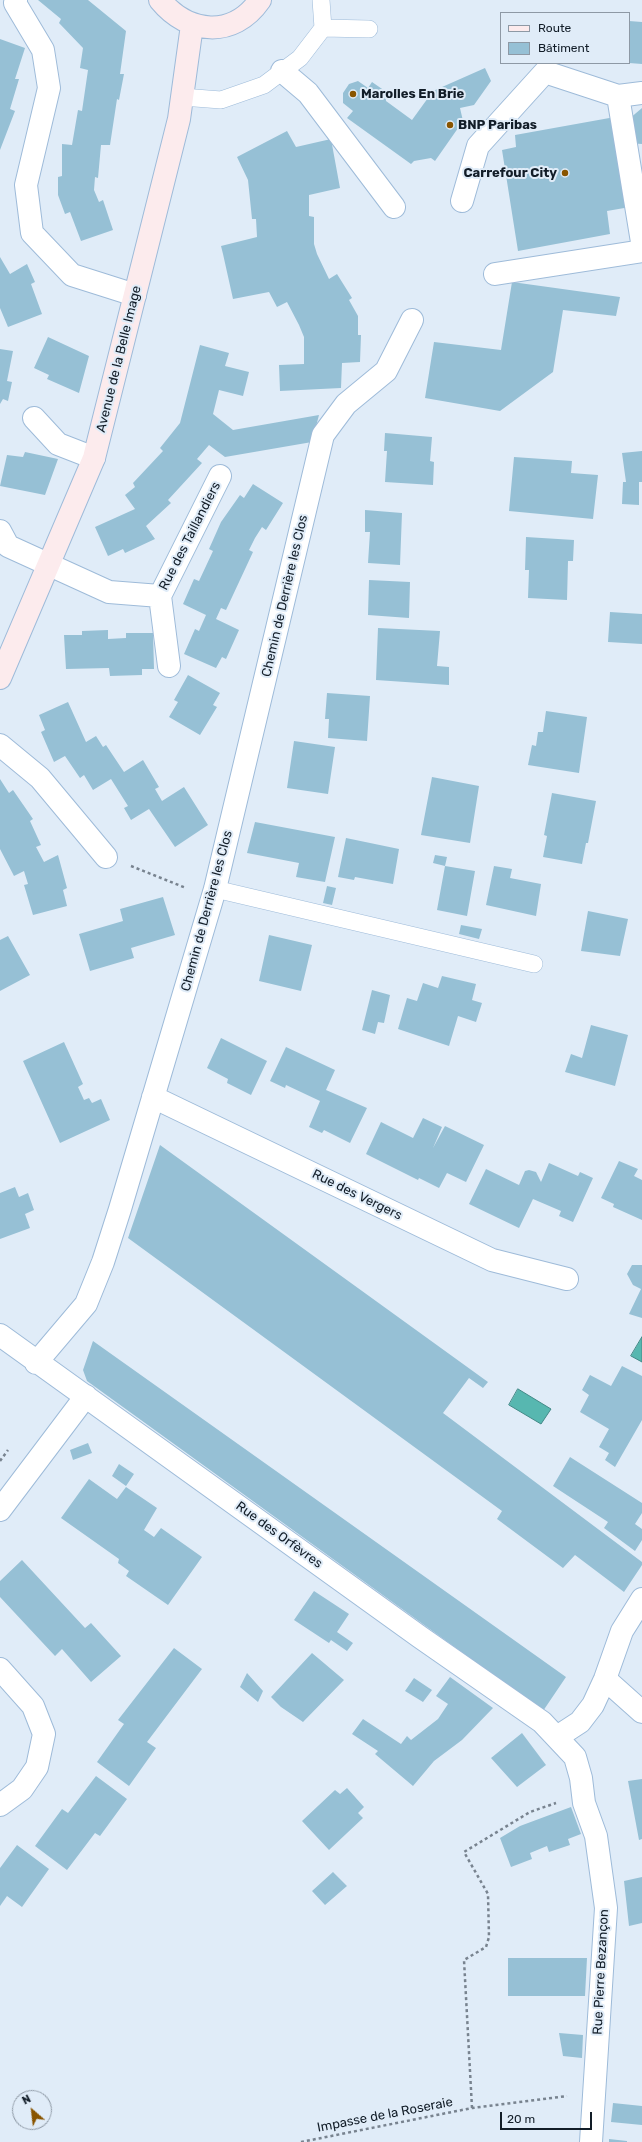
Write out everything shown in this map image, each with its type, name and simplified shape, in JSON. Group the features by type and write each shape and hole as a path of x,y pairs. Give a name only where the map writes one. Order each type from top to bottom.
{"street":[{"path":"16,0 15,4 43,50 49,88 26,185 32,233 72,275 135,295"},
{"path":"160,0 171,12 192,25 212,28 231,24 253,10 260,0"},
{"name":"Avenue de la Belle Image","path":"0,678 94,458 179,119 192,25"},
{"path":"462,201 478,146 543,67 618,96 642,93"},
{"path":"282,71 308,93 394,207"},
{"path":"618,96 642,242"},
{"path":"495,274 642,251"},
{"name":"Chemin de Derrière les Clos","path":"36,1363 86,1304 103,1262 214,894 323,435 346,404 386,371 412,320"},
{"path":"34,418 58,444 94,458"},
{"name":"Rue des Taillandiers","path":"168,666 160,596 220,476"},
{"name":"Rue des Taillandiers","path":"0,531 8,546 109,592 160,596"},
{"path":"0,745 40,778 106,857"},
{"name":"Rue des Vergers","path":"153,1098 492,1260 567,1279"},
{"name":"Rue des Orfèvres","path":"0,1335 36,1363 86,1396 420,1637 542,1722 557,1737"},
{"path":"0,1510 86,1396"},
{"path":"557,1737 580,1722 593,1706 605,1679 622,1631 642,1599"},
{"path":"0,1669 33,1706 44,1734 37,1768 22,1788 0,1805"},
{"path":"605,1679 642,1712"},
{"name":"Rue Pierre Bezançon","path":"557,1737 575,1757 581,1778 584,1803 596,1836 606,1908 591,2142"}],"lane":[{"path":"182,97 221,100 264,85 300,58 323,28 321,0"},
{"path":"323,28 369,29"},
{"path":"214,894 534,964"}],"path":[{"path":"106,857 214,894"},
{"name":"Impasse de la Roseraie","path":"472,2108 464,1960 486,1947 489,1937 488,1894 464,1852 530,1812 583,1794"},
{"name":"Impasse de la Roseraie","path":"301,2142 472,2108 594,2093"}],"shaded area":[{"path":"642,1337 642,1362 631,1356"},
{"path":"518,1389 551,1409 541,1424 509,1405"}],"building":[{"path":"38,0 88,0 126,31 120,74 124,74 119,100 117,99 110,145 101,145 98,178 95,177 94,190 99,202 103,200 113,230 81,241 70,212 65,214 58,195 58,177 62,176 62,144 72,145 78,110 82,111 88,70 80,68 83,48 59,23 61,19"},
{"path":"630,21 642,22 642,64 630,63"},
{"path":"0,39 25,48 15,79 19,79 10,109 15,111 0,150"},
{"path":"485,68 491,81 474,105 460,108 463,121 435,161 431,158 414,161 411,164 347,118 353,111 343,103 343,93 349,84 358,81 368,88 372,82 385,91 386,101 412,120 433,91"},
{"path":"642,108 642,144 627,143 629,119"},
{"name":"Carrefour City","path":"615,117 630,207 607,211 610,234 518,251 502,150 516,147 515,135"},
{"path":"287,131 296,147 331,139 340,188 309,195 309,216 314,217 314,244 329,279 337,274 352,298 349,300 358,316 358,335 361,335 360,362 342,363 341,388 280,391 279,365 304,364 304,337 287,302 277,307 269,292 233,299 221,246 257,237 256,219 252,219 248,180 237,157"},
{"path":"0,257 10,274 27,264 35,282 31,284 42,314 8,327 0,308"},
{"path":"512,282 620,297 616,316 563,310 553,372 500,411 425,398 434,342 501,350"},
{"path":"48,337 89,356 79,393 47,379 49,375 34,368"},
{"path":"200,345 229,353 225,366 249,372 243,396 219,390 213,414 233,430 319,415 312,442 225,457 209,445 197,459 202,463 168,500 171,503 146,526 155,539 125,553 123,549 108,556 95,527 135,509 125,495 135,487 133,483 163,451 160,448 180,423"},
{"path":"0,349 13,351 7,381 12,382 8,401 3,399 0,404"},
{"path":"385,433 432,437 430,461 434,462 433,485 385,482 387,451 384,451"},
{"path":"642,451 642,482 639,482 639,505 622,504 623,482 626,482 622,453"},
{"path":"25,452 58,459 45,495 0,486 7,455 23,457"},
{"path":"514,457 572,461 571,473 598,475 593,519 509,511"},
{"path":"253,484 283,503 266,530 262,527 255,538 249,550 253,552 226,610 221,608 216,619 239,630 226,659 222,657 216,668 184,654 195,629 199,631 206,615 183,604 194,579 199,581 213,551 209,549 221,522 240,495 244,498"},
{"path":"365,510 402,513 400,565 368,563 370,532 365,532"},
{"path":"526,537 574,540 573,561 568,561 567,600 528,598 529,570 525,570"},
{"path":"369,580 410,582 409,618 368,615"},
{"path":"610,612 642,614 642,644 608,642"},
{"path":"378,628 440,631 437,666 449,667 449,685 376,680"},
{"path":"108,630 108,639 126,638 126,633 153,633 154,669 142,669 142,675 110,676 109,668 66,669 64,635 82,635 82,631"},
{"path":"188,675 220,693 213,705 217,707 200,735 169,717 178,702 174,700"},
{"path":"327,693 370,696 367,741 328,738 329,719 325,719"},
{"path":"68,702 86,742 96,736 103,747 106,745 124,772 143,760 159,787 155,789 162,801 184,787 208,825 175,847 149,809 131,820 124,808 128,806 111,779 93,790 84,775 80,778 65,756 54,762 41,732 45,730 39,715"},
{"path":"546,711 587,717 579,773 528,765 532,745 536,746 538,732 543,732"},
{"path":"294,741 335,747 328,794 287,788"},
{"path":"432,777 479,786 470,843 421,835"},
{"path":"0,779 9,793 13,790 33,819 30,821 41,845 36,847 44,862 58,855 67,888 63,890 67,906 33,915 24,885 28,884 24,871 14,876 0,849"},
{"path":"552,793 596,801 588,843 586,843 582,864 543,857 547,836 544,835"},
{"path":"255,822 335,837 325,882 296,877 299,863 247,853"},
{"path":"346,838 399,849 393,884 355,877 354,880 338,877"},
{"path":"435,855 447,857 445,866 433,863"},
{"path":"445,866 475,871 467,916 437,910"},
{"path":"494,866 512,869 510,878 541,884 536,916 486,905"},
{"path":"327,886 336,888 332,905 323,903"},
{"path":"163,897 175,935 131,948 134,958 90,971 79,934 123,921 120,909"},
{"path":"588,911 628,919 620,956 581,951"},
{"path":"461,925 482,929 479,939 459,934"},
{"path":"269,935 312,945 301,991 259,981"},
{"path":"8,936 30,975 0,991 0,940"},
{"path":"442,976 476,984 472,1000 482,1003 476,1022 458,1016 449,1046 398,1029 407,998 417,1001 423,983 438,988"},
{"path":"372,990 390,995 384,1023 378,1022 375,1034 362,1030"},
{"path":"591,1025 628,1035 615,1086 565,1072 571,1054 582,1058"},
{"path":"221,1038 267,1061 251,1095 227,1083 228,1079 207,1068"},
{"path":"64,1042 83,1084 78,1087 84,1100 89,1098 92,1103 101,1099 110,1120 60,1143 23,1061"},
{"path":"286,1047 335,1070 326,1090 367,1108 350,1143 324,1130 322,1133 309,1127 320,1101 286,1085 285,1088 270,1081"},
{"path":"423,1118 442,1127 433,1148 445,1126 484,1145 466,1182 447,1173 439,1188 419,1178 418,1180 366,1154 381,1122 413,1138"},
{"path":"160,1145 488,1382 483,1388 469,1378 443,1413 642,1562 642,1565 624,1592 575,1555 563,1568 497,1519 502,1511 128,1238"},
{"path":"619,1161 638,1169 634,1176 642,1180 642,1220 613,1207 614,1204 601,1198"},
{"path":"549,1163 578,1176 580,1172 593,1178 573,1222 559,1216 561,1211 533,1199 519,1228 469,1204 486,1169 519,1185 525,1171 529,1170 536,1172 541,1182"},
{"path":"15,1187 19,1197 28,1193 34,1210 25,1214 30,1228 0,1239 0,1193"},
{"path":"632,1265 642,1265 642,1318 629,1314 641,1289 633,1285 627,1274"},
{"path":"93,1341 566,1677 543,1711 87,1381 83,1370"},
{"path":"622,1366 642,1376 642,1420 615,1467 605,1460 609,1453 599,1447 609,1429 580,1412 589,1395 582,1390 590,1375 611,1386"},
{"path":"88,1443 92,1453 73,1460 70,1450"},
{"path":"570,1457 642,1503 642,1513 635,1524 642,1529 642,1540 635,1551 604,1528 608,1522 553,1486"},
{"path":"119,1464 134,1474 126,1486 112,1476"},
{"path":"89,1479 117,1499 126,1487 157,1508 144,1530 154,1537 161,1528 202,1557 168,1605 126,1576 129,1571 118,1563 119,1559 61,1518"},
{"path":"22,1560 85,1628 91,1623 121,1656 91,1682 62,1649 55,1656 0,1597 0,1581"},
{"path":"314,1591 349,1614 337,1632 353,1643 347,1651 331,1640 329,1643 294,1620"},
{"path":"174,1648 202,1669 147,1742 156,1748 129,1786 97,1762 124,1724 118,1720"},
{"path":"312,1653 344,1680 303,1722 281,1707 271,1697"},
{"path":"247,1673 263,1691 258,1702 240,1687"},
{"path":"450,1677 493,1708 462,1740 434,1761 413,1786 375,1754 378,1751 352,1734 363,1719 401,1744 407,1736 411,1740 438,1719 448,1704 436,1696"},
{"path":"414,1678 432,1690 423,1702 405,1691"},
{"path":"522,1733 546,1765 517,1787 491,1758"},
{"path":"96,1776 127,1799 100,1836 95,1833 67,1870 35,1846 62,1809 68,1813"},
{"path":"642,1779 642,1839 639,1840 628,1781"},
{"path":"347,1788 364,1807 358,1813 363,1818 329,1850 302,1821 335,1790 340,1794"},
{"path":"571,1807 581,1834 568,1839 570,1845 549,1852 547,1846 530,1853 532,1859 511,1867 500,1838 520,1826"},
{"path":"17,1845 49,1869 22,1907 7,1896 0,1906 0,1868"},
{"path":"333,1872 347,1886 325,1905 312,1891"},
{"path":"642,1877 642,1923 629,1926 624,1881"},
{"path":"508,1958 587,1958 585,1996 508,1996"},
{"path":"559,2033 583,2035 582,2058 563,2056"},
{"path":"613,2103 642,2106 642,2125 611,2122"},
{"path":"609,2139 627,2141 627,2142 609,2142"}],"place":[{"name":"Marolles En Brie","path":"353,94"},
{"name":"BNP Paribas","path":"450,125"},
{"name":"Carrefour City","path":"565,173"}]}
